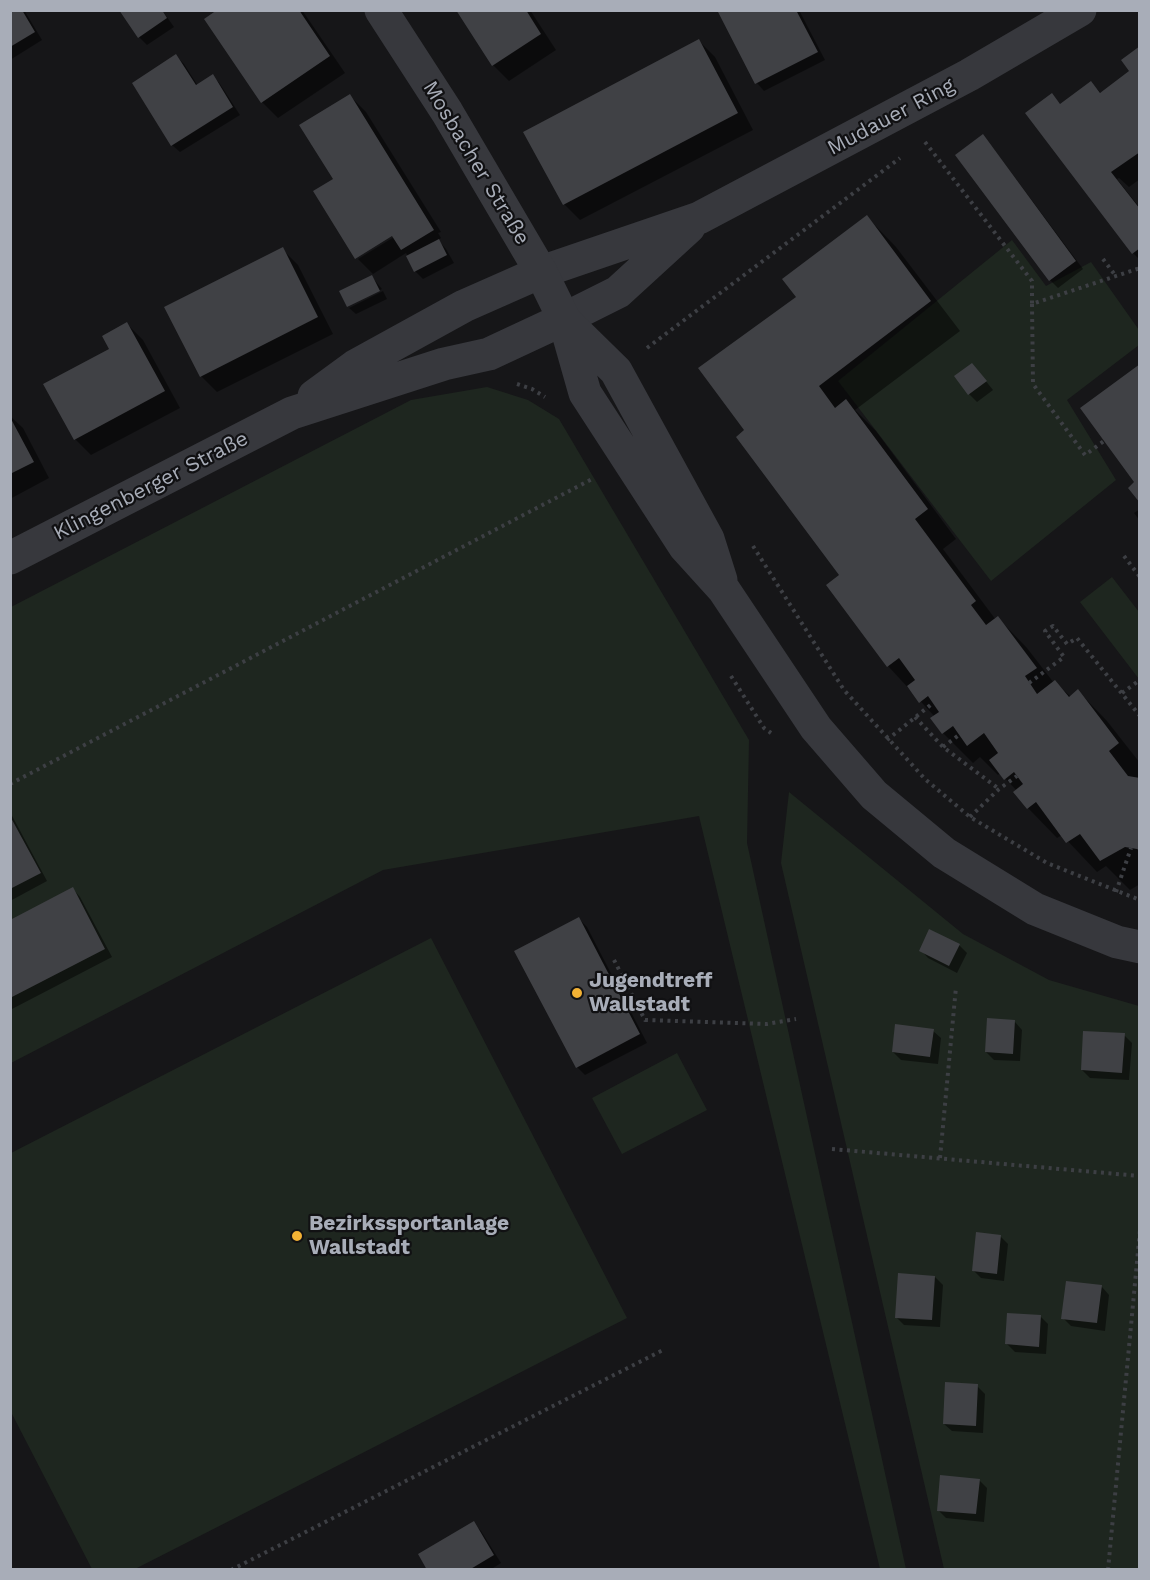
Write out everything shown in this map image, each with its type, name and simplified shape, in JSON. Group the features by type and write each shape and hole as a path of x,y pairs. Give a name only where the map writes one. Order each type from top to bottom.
{"street":[{"name":"Mosbacher Straße","path":"381,10 447,112 541,272 564,319 585,393 685,547 724,590 816,728 874,795 944,853 1035,909 1118,942 1140,947"},
{"name":"Mudauer Ring","path":"541,272 699,218 969,75 1080,10"},
{"name":"Mudauer Ring","path":"564,319 618,292 699,218"},
{"name":"Klingenberger Straße","path":"292,413 355,366 464,306 541,272"},
{"name":"Mosbacher Straße","path":"564,319 616,371 708,539 724,590"},
{"name":"Klingenberger Straße","path":"10,558 292,413 444,364 489,354 564,319"}],"path":[{"path":"902,109 1032,282 1033,384 1084,455 1104,441"},
{"path":"616,371 905,154"},
{"path":"1103,259 1114,275"},
{"path":"1032,304 1140,268"},
{"path":"10,784 589,481"},
{"path":"749,539 844,690 887,740 925,779 970,817 1047,863 1140,900"},
{"path":"1124,556 1140,577"},
{"path":"1029,683 1064,657 1045,631 1053,626 1067,644 1077,638 1140,716"},
{"path":"1122,693 1140,680"},
{"path":"887,740 933,703"},
{"path":"915,717 943,747 999,789"},
{"path":"943,747 959,735"},
{"path":"970,817 999,789 1017,776"},
{"path":"1116,892 1131,848"},
{"path":"614,960 645,1020 767,1024 796,1019"},
{"path":"940,1158 956,987"},
{"path":"832,1149 1140,1176"},
{"path":"1108,1569 1140,1230"},
{"path":"231,1569 665,1349"}],"shaded area":[{"path":"1012,240 1046,286 1091,262 1139,330 1139,345 1067,400 1116,480 991,581 838,381"},
{"path":"487,387 528,400 559,419 749,740 747,843 906,1569 880,1569 699,816 383,870 11,1063 11,607 411,400"},
{"path":"1112,577 1139,612 1139,679 1080,602"},
{"path":"789,792 963,934 1049,980 1139,1006 1139,1569 944,1569 781,863"},
{"name":"Bezirkssportanlage Wallstadt","path":"431,938 627,1318 135,1569 92,1569 11,1412 11,1153"},
{"path":"677,1053 707,1110 622,1154 592,1098"}],"building":[{"path":"10,10 22,10 35,32 10,47"},
{"path":"119,10 162,10 167,18 138,38"},
{"path":"217,10 299,10 330,56 261,103 204,19"},
{"path":"456,10 526,10 541,34 492,66"},
{"path":"717,10 796,10 818,52 755,84"},
{"path":"699,39 738,113 563,205 523,132"},
{"path":"1140,46 1140,152 1111,172 1140,209 1140,248 1132,254 1025,113 1052,93 1060,104 1091,81 1100,93 1129,71 1121,60"},
{"path":"176,54 196,85 213,74 233,107 171,146 132,83"},
{"path":"350,94 434,230 401,250 392,236 355,259 313,191 333,179 299,125"},
{"path":"983,134 1076,261 1049,281 955,155"},
{"path":"867,215 931,301 819,386 835,408 846,399 928,509 915,519 976,601 971,605 986,625 998,616 1037,668 1025,676 1037,694 1055,680 1069,697 1078,689 1119,743 1109,751 1128,776 1140,778 1140,851 1125,847 1100,861 1080,834 1066,843 1036,802 1027,809 1013,792 1023,784 1014,772 1004,780 989,760 998,753 984,733 967,746 953,726 942,734 930,718 939,712 928,696 919,703 907,686 915,680 899,658 887,667 826,585 839,575 736,437 744,430 698,368 796,297 782,279"},
{"path":"439,239 447,255 414,272 406,256"},
{"path":"283,247 318,317 200,377 164,307"},
{"path":"372,275 380,291 347,307 339,291"},
{"path":"127,322 165,391 74,440 43,384 109,349 102,336"},
{"path":"972,363 987,381 968,395 954,376"},
{"path":"1140,364 1140,503 1128,488 1134,482 1080,408"},
{"path":"10,417 34,462 10,474"},
{"path":"10,816 41,873 10,889"},
{"path":"73,887 105,949 10,998 10,920"},
{"name":"Jugendtreff Wallstadt","path":"579,917 640,1034 576,1068 514,951"},
{"path":"929,929 960,944 949,966 919,951"},
{"path":"987,1018 1015,1020 1013,1054 985,1052"},
{"path":"895,1024 934,1029 930,1057 892,1052"},
{"path":"1083,1031 1125,1033 1122,1073 1081,1070"},
{"path":"976,1232 1001,1235 997,1274 972,1271"},
{"path":"898,1273 935,1276 932,1320 895,1318"},
{"path":"1066,1281 1102,1285 1097,1323 1061,1319"},
{"path":"1007,1313 1041,1315 1039,1347 1005,1344"},
{"path":"945,1382 978,1384 976,1426 943,1424"},
{"path":"940,1475 980,1479 976,1514 937,1511"},
{"path":"474,1521 494,1555 469,1570 427,1570 418,1554"}],"place":[{"name":"Jugendtreff Wallstadt","path":"577,993"},
{"name":"Bezirkssportanlage Wallstadt","path":"297,1236"}]}
